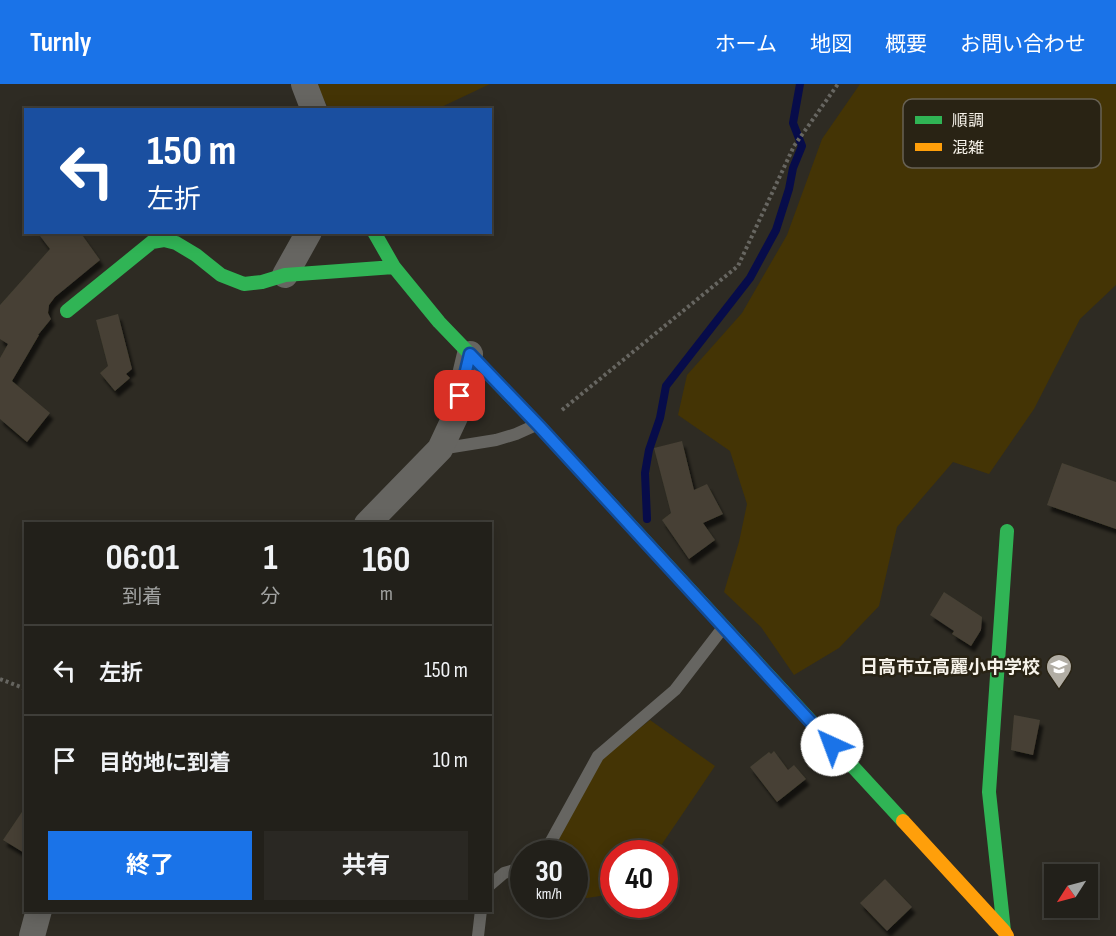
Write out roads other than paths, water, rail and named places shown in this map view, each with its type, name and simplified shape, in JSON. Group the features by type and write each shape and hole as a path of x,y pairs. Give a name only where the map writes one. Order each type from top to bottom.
{"street":[{"path":"304,84 313,108"},
{"path":"285,274 308,234"},
{"path":"375,234 394,267 439,322 539,426 1006,934"},
{"path":"67,311 152,242 164,240 176,243 196,255 221,275 244,284 262,282 285,274 394,267"},
{"path":"369,522 440,448 455,417 470,354"},
{"path":"1006,934 989,792 1007,531"},
{"path":"32,936 38,912"}],"lane":[{"path":"440,448 496,440 539,426"},
{"path":"552,840 598,756 675,690 723,627"},
{"path":"492,883 504,873 510,871"},
{"path":"478,936 481,912"}],"waterway":[{"path":"647,519 645,473 666,386 750,278 776,230 793,168 802,146 793,123 800,84"}],"place":[{"name":"日高市立高麗小中学校","path":"1059,690"}]}
